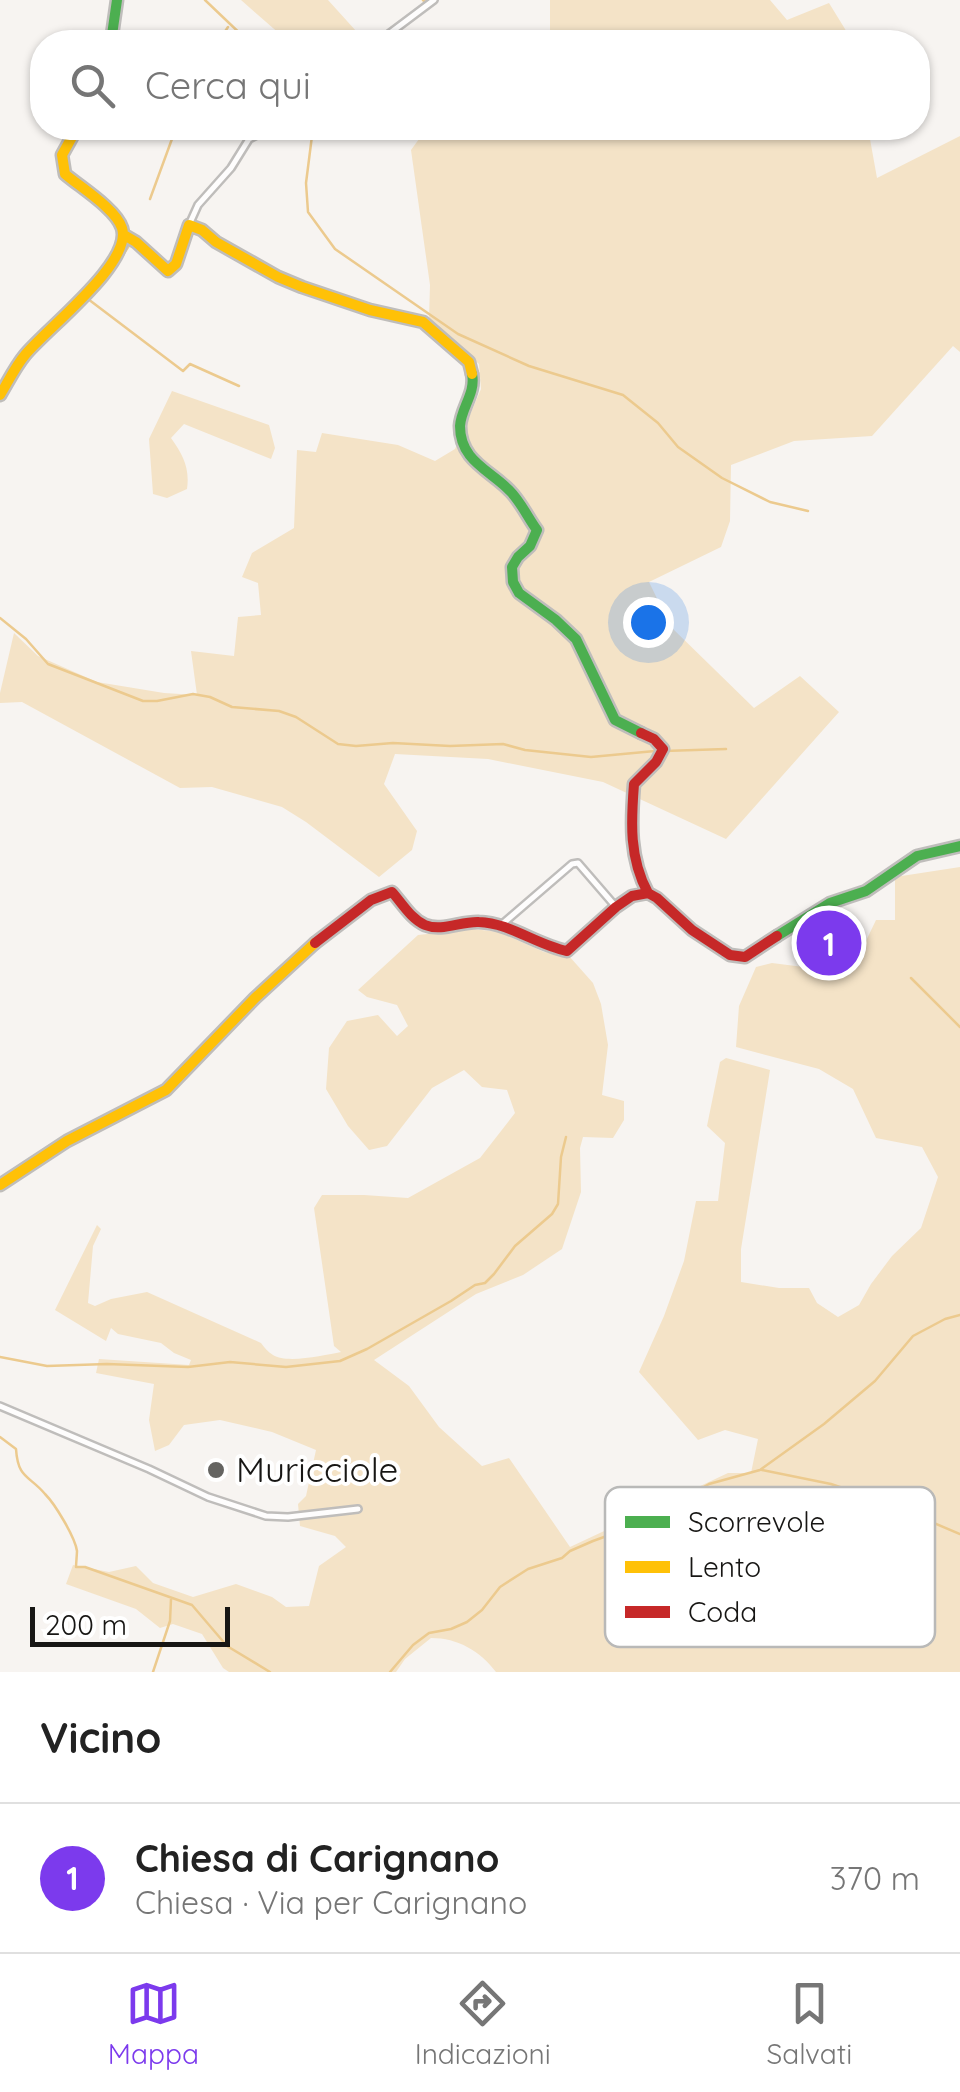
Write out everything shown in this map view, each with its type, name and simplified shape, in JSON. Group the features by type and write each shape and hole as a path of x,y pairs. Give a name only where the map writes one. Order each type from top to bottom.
{"street":[{"path":"113,30 117,0"},
{"path":"394,30 434,0"},
{"path":"69,140 60,161 65,174 115,218 124,235 140,244 168,271 176,264 198,205 231,168 248,140"},
{"path":"188,225 302,287 370,310 424,322 469,362 474,384 460,424 464,449 479,467 510,491 537,530 530,546 512,567 518,593 576,639 616,720 654,739 663,749 634,784 631,838 641,883 692,930 730,955 745,957 830,904 866,891 917,856 960,846"},
{"path":"0,395 23,358 104,274 120,250 124,235"},
{"path":"500,926 578,863 616,907"},
{"path":"0,1186 27,1164 166,1090 290,962 380,894 392,892 425,925 472,922 500,926 550,949 567,951 616,907 632,896 648,893"},
{"path":"0,1406 208,1497 266,1516 288,1518 358,1509"}],"shaded area":[{"path":"241,0 328,0 355,30 275,30"},
{"path":"550,0 770,0 787,20 829,3 846,30 550,30"},
{"path":"960,136 960,352 953,346 872,436 794,441 731,465 730,521 721,547 649,582 671,627 754,708 800,676 839,712 726,839 603,782 488,759 395,754 384,784 417,831 412,850 379,877 282,807 212,787 180,788 22,702 0,703 14,633 38,656 97,682 197,695 191,651 234,656 238,617 261,615 258,583 242,577 252,553 294,528 297,450 316,452 322,433 398,445 435,461 455,449 481,389 479,364 429,320 430,285 411,150 418,140 870,140 877,178"},
{"path":"172,391 269,425 275,448 271,459 184,424 171,438 185,462 187,489 167,498 153,494 149,439"},
{"path":"960,867 960,1672 496,1672 468,1647 431,1638 405,1659 396,1672 229,1672 202,1634 173,1624 160,1628 136,1609 66,1584 73,1565 109,1572 136,1566 153,1583 193,1597 236,1584 272,1597 286,1607 309,1606 319,1566 346,1547 335,1536 300,1526 298,1504 306,1496 316,1450 272,1432 220,1420 184,1425 169,1445 155,1451 149,1420 154,1384 96,1373 99,1359 189,1365 191,1360 161,1343 118,1334 111,1328 106,1341 55,1310 97,1225 101,1229 93,1246 88,1303 95,1306 147,1292 261,1343 279,1358 341,1352 334,1346 314,1208 322,1195 408,1198 480,1158 515,1113 507,1090 482,1087 464,1070 432,1088 387,1146 369,1150 348,1126 326,1089 329,1048 347,1021 378,1015 397,1036 408,1026 397,1005 367,997 358,990 418,935 473,929 499,932 544,952 569,956 593,983 608,1045 602,1095 624,1101 624,1120 613,1138 583,1137 581,1192 562,1249 523,1275 476,1294 374,1360 409,1386 439,1427 482,1466 509,1458 570,1547 605,1531 605,1647 935,1647 935,1487 698,1487 728,1473 751,1473 758,1439 725,1430 698,1440 639,1372 684,1261 696,1201 718,1201 725,1143 707,1126 720,1062 726,1058 770,1070 741,1249 741,1282 809,1288 817,1303 838,1317 859,1305 892,1256 921,1228 938,1177 922,1147 876,1138 853,1089 819,1069 736,1047 739,1006 756,967 772,963 827,970 853,968 876,920 895,920 895,877"}],"waterway":[{"path":"205,0 236,30"},
{"path":"150,199 172,140"},
{"path":"311,140 306,183 308,212 335,249 458,334 529,366 623,395 658,423 678,447 722,478 770,502 808,511"},
{"path":"130,244 88,299 183,371 190,364 239,386"},
{"path":"0,618 48,664 143,701 193,694 232,707 279,711 296,717 338,744 503,744 591,757 655,751"},
{"path":"664,751 726,749"},
{"path":"911,978 960,1027"},
{"path":"0,1357 47,1366 188,1367 230,1362 286,1367 340,1361 485,1283 515,1246 558,1204 566,1137"},
{"path":"704,1487 760,1470 875,1381 913,1336 960,1315"},
{"path":"0,1437 16,1449 22,1471 64,1521 77,1551 76,1567 192,1605 227,1646 270,1672"},
{"path":"762,1470 840,1487"},
{"path":"935,1523 960,1534"},
{"path":"390,1672 429,1633 467,1622 500,1587 528,1569 605,1537"},
{"path":"153,1672 170,1621 171,1599"}],"traffic: fast":[{"path":"113,30 117,0"},
{"path":"472,374 472,388 460,426 465,448 514,495 537,530 530,546 512,567 513,582 519,593 576,639 615,720 641,733"},
{"path":"777,936 830,903 866,891 917,856 960,846"}],"traffic: slow":[{"path":"0,395 25,355 102,277 122,242 122,228 113,213 65,174 62,155 70,140"},
{"path":"124,235 168,271 176,264 189,225 202,230 216,242 302,287 370,310 423,322 469,362 472,374"},
{"path":"0,1185 67,1141 166,1090 315,943"}],"traffic: jam":[{"path":"641,733 663,749 634,784 634,853 648,893"},
{"path":"315,943 371,900 392,892 425,925 490,923 567,951 616,907 632,896 648,893 730,955 745,957 777,936"}],"place":[{"name":"Chiesa di Carignano","path":"829,943"},
{"name":"Muricciole","path":"216,1470"}]}
